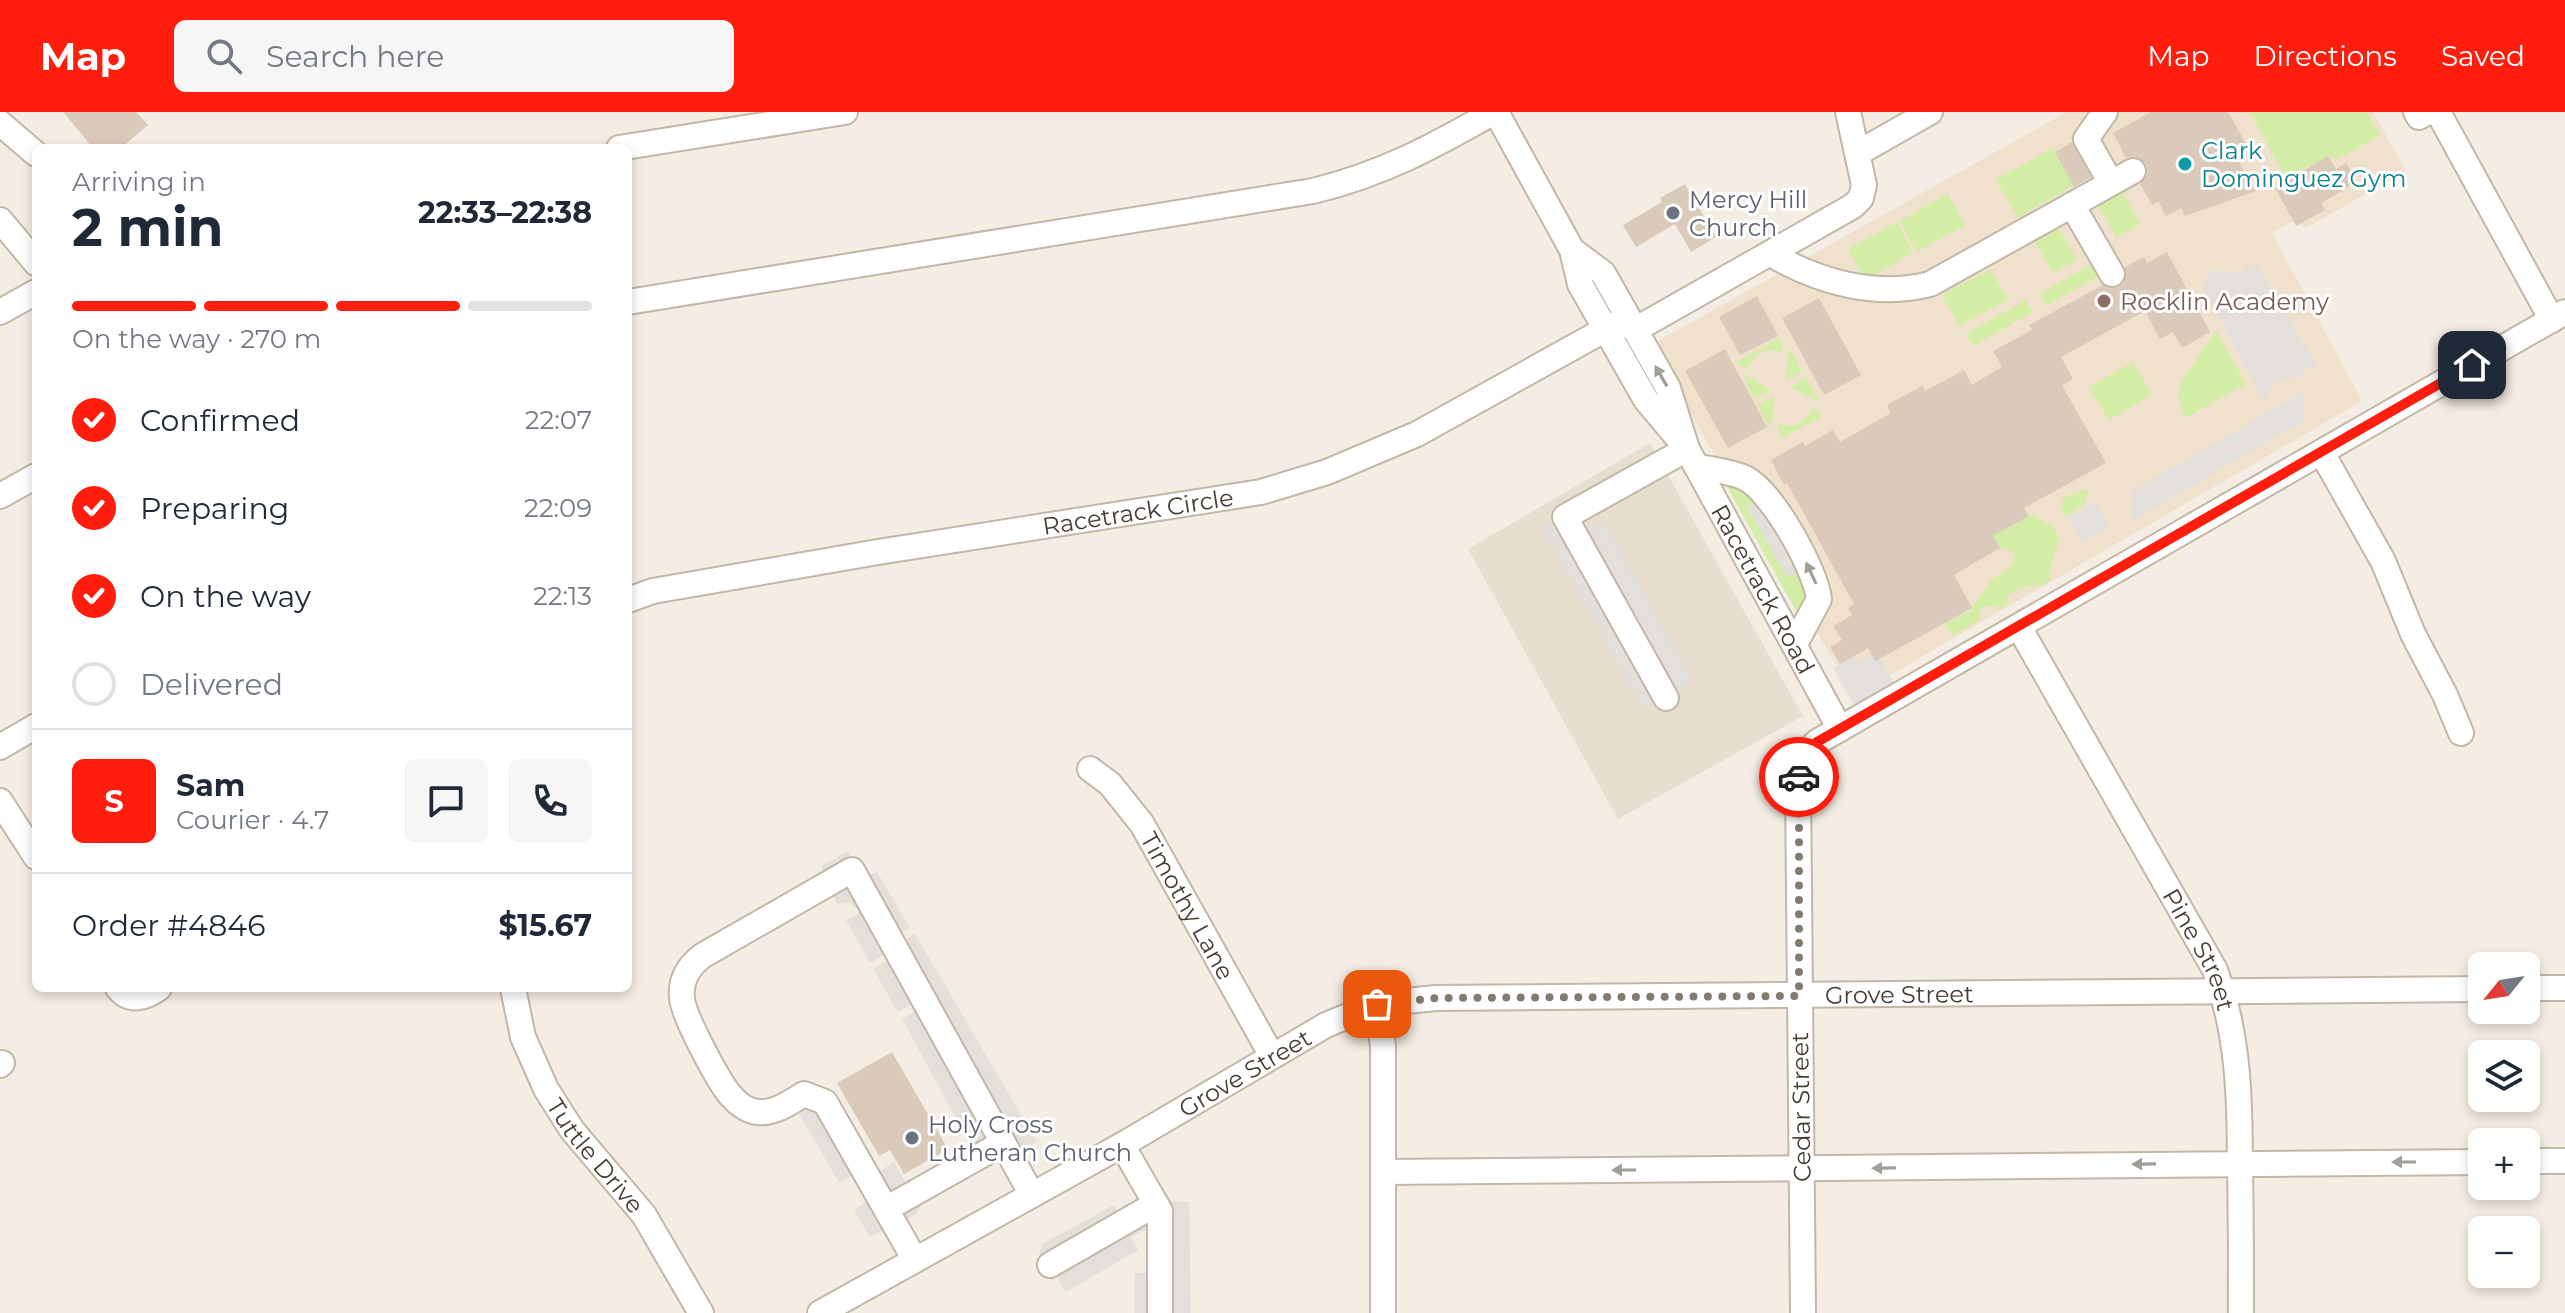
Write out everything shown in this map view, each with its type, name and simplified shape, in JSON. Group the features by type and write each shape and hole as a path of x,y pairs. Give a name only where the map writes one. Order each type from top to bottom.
{"street":[{"path":"632,146 845,112"},
{"path":"632,301 1313,191 1364,178 1400,163 1495,112"},
{"name":"Racetrack Road","path":"1495,112 1572,250 1580,284 1618,326 1646,400 1691,458 1840,729"},
{"path":"1848,112 1858,153 1930,112"},
{"path":"2105,112 2086,139 2111,183"},
{"path":"2416,112 2419,117 2428,112"},
{"path":"2438,112 2559,316"},
{"path":"0,123 32,151"},
{"name":"Racetrack Circle","path":"632,599 653,591 878,552 1261,492 1327,472 1417,434 1618,326 1640,327 1853,206 1861,198 1864,185 1858,153"},
{"path":"1771,254 1826,280 1887,290 1913,289 1930,284 2133,171"},
{"path":"2072,205 2112,274"},
{"path":"0,220 32,258"},
{"path":"0,312 32,294"},
{"name":"Cedar Street","path":"1803,1313 1799,770 1808,749 2559,316"},
{"path":"2322,453 2389,572 2413,634 2461,733"},
{"path":"1666,698 1565,517 1691,458 1745,478 1765,494 1814,575 1819,599 1795,644"},
{"path":"0,496 32,478"},
{"name":"Pine Street","path":"2019,627 2215,970 2223,992 2239,1069 2241,1313"},
{"path":"0,747 32,728"},
{"name":"Timothy Lane","path":"1090,769 1110,784 1142,824 1272,1056"},
{"path":"0,801 32,851"},
{"path":"915,1260 825,1102 804,1094 774,1110 759,1112 742,1106 730,1096 681,999 688,967 702,956 852,870 1032,1195"},
{"path":"2540,988 2565,988"},
{"name":"Grove Street","path":"820,1313 1122,1145 1326,1025 1377,1004 1436,998 2468,989"},
{"path":"120,992 132,998 144,997 152,992"},
{"name":"Tuttle Drive","path":"514,992 523,1037 546,1089 572,1130 644,1215 701,1313"},
{"path":"1377,1004 1383,1046 1383,1313"},
{"path":"886,1209 1003,1143"},
{"path":"1122,1145 1160,1211 1160,1313"},
{"path":"2540,1161 2565,1161"},
{"path":"1383,1172 2468,1162"},
{"path":"1050,1265 1156,1204"}],"shaded area":[{"path":"2067,112 2373,112 2406,171 2306,228 2293,221 2272,233 2362,401 1854,696 1651,345"},
{"path":"2244,265 2259,265 2318,368 2302,367 2306,374 2273,383 2265,401 2203,289 2211,270 2247,273"},
{"path":"2303,392 2303,421 2132,521 2130,492"},
{"path":"1650,443 1803,716 1618,819 1468,549"},
{"path":"2095,501 2110,526 2081,543 2069,517"},
{"path":"1573,504 1588,531 1605,522 1693,681 1676,693 1642,708 1600,634 1602,627 1598,620 1593,620 1541,527 1566,513"},
{"path":"1746,504 1759,504 1814,575 1785,575"},
{"path":"1872,655 1880,658 1900,693 1860,716 1833,668 1855,656 1859,663"},
{"path":"848,851 863,878 877,872 910,928 902,933 902,938 904,940 915,934 1037,1142 924,1201 916,1214 870,1237 854,1210 868,1200 854,1175 839,1183 799,1113 832,1093 876,1170 879,1172 894,1162 905,1182 892,1190 892,1195 986,1141 971,1146 902,1019 914,1012 914,1006 898,1012 873,969 886,962 886,957 870,963 846,920 858,914 859,910 850,903 837,904 821,866"},
{"path":"1189,1202 1191,1313 1135,1313 1135,1273 1150,1273 1149,1229 1131,1237 1138,1250 1066,1292 1057,1277 1052,1280 1039,1257 1042,1244 1114,1205 1120,1217 1140,1206"}],"green space":[{"path":"2250,112 2367,112 2380,135 2336,160 2331,155 2286,178"},
{"path":"2052,148 2074,185 2018,218 1996,180"},
{"path":"2113,176 2140,224 2116,237 2089,190"},
{"path":"1948,194 1965,225 1917,252 1900,221"},
{"path":"2050,212 2077,260 2053,273 2026,226"},
{"path":"1897,222 1913,253 1865,280 1848,249"},
{"path":"2099,260 2106,272 2046,306 2039,294"},
{"path":"1991,269 2008,300 1959,326 1942,295"},
{"path":"2026,300 2033,312 1973,346 1966,334"},
{"path":"2216,330 2246,384 2185,418 2178,396 2181,383"},
{"path":"1780,338 1782,352 1770,350 1761,353 1747,370 1736,362"},
{"path":"1790,349 1802,372 1786,381 1788,351"},
{"path":"2133,362 2152,394 2109,420 2089,387"},
{"path":"1745,375 1771,390 1754,399"},
{"path":"1806,377 1818,398 1818,401 1790,387"},
{"path":"1774,396 1772,425 1770,427 1757,405"},
{"path":"1813,406 1821,417 1780,439 1778,425 1800,423"},
{"path":"1729,484 1741,487 1759,504 1746,505 1785,574 1800,575 1808,595 1799,616 1727,487"},
{"path":"2089,489 2083,506 2066,516 2061,507 2064,497"},
{"path":"2031,515 2047,523 2059,538 2050,570 2051,580 2036,588 2034,584 2014,591 2007,596 2008,604 1999,610 1996,606 1986,606 1981,609 1979,620 1953,636 1945,623 1971,611 1991,580 2013,565 2011,551 2000,548 1993,536"}],"building":[{"path":"63,112 136,112 148,125 126,144 90,144"},
{"name":"Clark Dominguez Gym","path":"2151,112 2228,112 2249,149 2236,157 2256,191 2185,216 2181,208 2166,216 2158,201 2152,205 2140,184 2148,172 2146,163 2134,156 2126,158 2113,133"},
{"path":"2072,142 2091,177 2074,187 2055,152"},
{"path":"2328,156 2336,169 2346,163 2357,182 2321,203 2325,210 2296,226 2275,188"},
{"name":"Mercy Hill Church","path":"1685,184 1716,237 1691,252 1675,224 1636,247 1623,225"},
{"path":"2167,252 2210,332 2182,348 2173,332 2160,339 2145,311 2061,357 2073,379 2062,385 2106,463 2024,508 2029,516 1993,536 2000,548 1954,575 1972,608 1875,661 1868,648 1840,664 1830,647 1842,640 1833,626 1852,615 1848,608 1854,604 1771,460 1833,430 1840,442 1891,413 1887,405 1922,386 1925,391 1964,370 1972,385 2002,367 1993,351 2032,330 2029,325 2103,285 2111,289 2119,287 2125,281 2125,267 2144,257 2147,263"},
{"path":"1757,296 1778,336 1740,355 1719,317"},
{"path":"1819,298 1861,375 1824,395 1782,318"},
{"path":"1725,349 1767,427 1728,448 1685,371"},
{"path":"892,1052 948,1149 904,1174 890,1150 879,1156 837,1083"}],"way so far":[{"path":"1377,1004 1436,998 1799,996 1799,777"}],"place":[{"name":"Clark Dominguez Gym","path":"2185,164"},
{"name":"Mercy Hill Church","path":"1673,213"},
{"name":"Rocklin Academy","path":"2104,301"},
{"name":"Holy Cross Lutheran Church","path":"912,1138"}],"route":[{"path":"1799,777 1802,757 1817,742 2472,365"}]}
